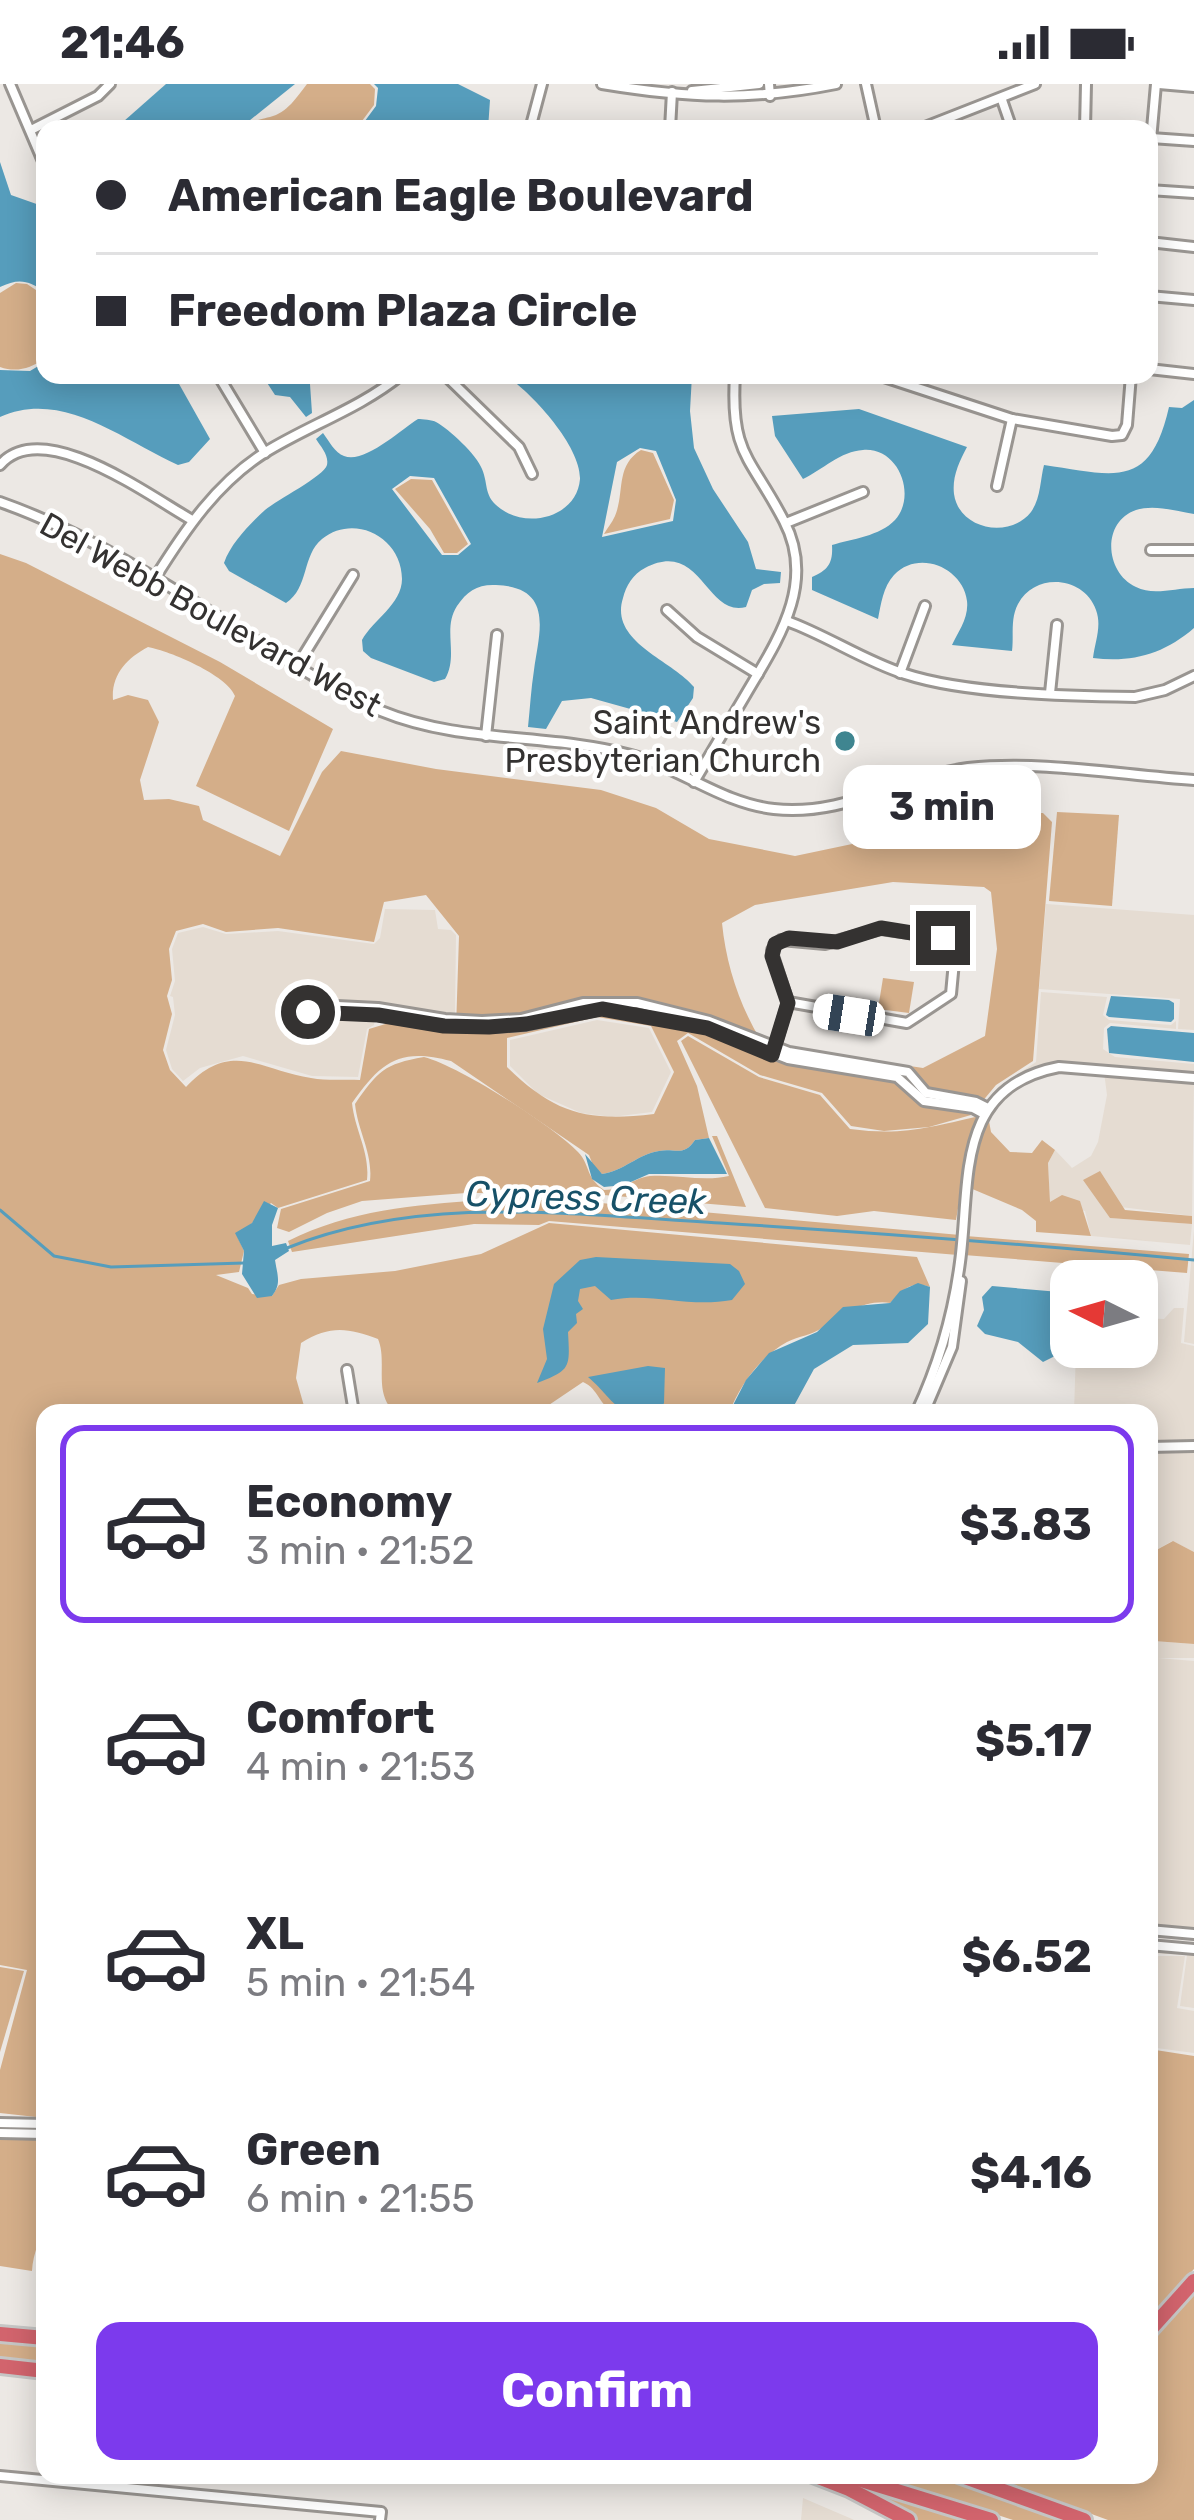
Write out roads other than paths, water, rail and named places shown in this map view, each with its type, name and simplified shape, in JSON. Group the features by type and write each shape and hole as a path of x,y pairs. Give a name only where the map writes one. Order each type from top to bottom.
{"highway":[{"path":"1158,2321 1194,2281"},
{"path":"0,2334 36,2337"},
{"path":"0,2366 36,2370"},
{"path":"836,2484 908,2520"},
{"path":"874,2484 991,2520"},
{"path":"984,2484 1084,2520"}],"street":[{"path":"10,84 36,144"},
{"path":"51,120 98,96 110,84"},
{"path":"532,120 542,84"},
{"path":"602,84 675,93 770,96 836,84"},
{"path":"675,93 759,84"},
{"path":"769,84 770,96"},
{"path":"866,84 874,120"},
{"path":"954,120 1035,84"},
{"path":"1085,120 1086,84"},
{"path":"1153,120 1157,84 1194,87"},
{"path":"671,120 675,93"},
{"path":"1002,100 1009,120"},
{"path":"31,130 36,127"},
{"path":"1158,138 1194,141"},
{"path":"1158,191 1194,194"},
{"path":"1158,243 1194,247"},
{"path":"1158,297 1194,300"},
{"path":"1158,370 1194,374"},
{"path":"224,384 266,453"},
{"path":"155,578 192,520 236,474 388,384"},
{"path":"454,384 507,434 532,473"},
{"path":"694,782 787,621 796,576 786,524 745,459 737,436 734,384"},
{"path":"905,384 1044,427 1122,435 1130,384"},
{"path":"997,486 1012,419"},
{"path":"0,465 10,453 27,447 62,450 192,520"},
{"path":"786,524 863,492"},
{"name":"Del Webb Boulevard West","path":"0,502 155,578 353,699 392,716 443,730 628,754 740,802 800,810 850,803 927,776 1005,765 1194,780"},
{"path":"1151,550 1194,550"},
{"path":"297,666 353,575"},
{"path":"900,673 925,606"},
{"path":"667,610 697,637 758,674"},
{"path":"787,621 900,673 935,683 1135,697 1194,676"},
{"path":"1050,693 1057,625"},
{"path":"486,736 497,635"},
{"path":"773,1051 788,1003 772,956 781,940 825,944 881,928 945,938 955,951 951,994 908,1023 788,1003"},
{"path":"295,1007 444,1026 489,1027 602,1009 707,1028 773,1051 898,1077 924,1101 986,1111"},
{"path":"923,1404 944,1346 960,1261 970,1157 986,1111 1010,1086 1059,1067 1194,1078"},
{"path":"347,1370 353,1404"},
{"path":"1158,1448 1194,1446"},
{"path":"1158,1931 1194,1934"},
{"path":"1158,1947 1194,1949"},
{"path":"0,2123 36,2124"},
{"path":"0,2133 36,2134"},
{"path":"0,2476 36,2479"},
{"path":"85,2484 381,2512 380,2520"}],"water":[{"path":"166,84 295,84 250,120 125,120"},
{"path":"374,84 458,84 490,100 489,120 366,120 376,106 378,88"},
{"path":"0,162 11,195 36,204 36,286 12,282 0,287"},
{"path":"36,367 36,384 179,384 210,439 189,462 178,465 69,413 23,410 0,417 0,370"},
{"path":"268,384 310,384 312,413 306,417 290,397 275,395"},
{"path":"517,384 692,384 694,448 713,489 748,542 756,569 781,572 780,583 752,590 746,607 721,601 679,563 645,568 631,581 621,613 625,627 694,687 693,698 677,722 591,698 562,701 546,729 528,727 539,614 528,594 515,588 484,586 461,601 451,624 451,661 445,679 434,682 371,658 363,651 362,640 392,604 402,579 394,551 361,529 348,528 322,539 311,554 299,589 286,603 229,571 224,563 236,541 265,510 324,470 327,458 316,439 323,433 338,452 352,457 372,451 418,419 435,421 475,457 489,495 501,509 524,518 550,516 570,503 580,479 564,436","holes":["640,448 656,451 676,500 673,521 602,537 617,462","410,476 434,478 471,544 458,555 442,555 392,489"]},
{"path":"1194,400 1194,514 1143,508 1125,516 1112,536 1118,571 1136,587 1157,591 1194,588 1194,628 1159,650 1134,658 1093,658 1096,610 1081,590 1059,582 1036,587 1018,604 1012,651 952,645 965,619 967,601 957,579 938,566 915,563 894,575 878,619 812,590 812,577 829,565 832,545 874,533 895,520 904,487 895,465 876,451 839,457 803,479 775,436 772,416 859,409 967,447 954,482 958,506 975,523 999,528 1031,512 1044,465 1109,473 1140,465 1161,434 1169,407 1182,408"},
{"path":"1111,996 1169,1000 1174,1003 1174,1019 1109,1017"},
{"path":"1107,1029 1194,1033 1194,1062 1109,1053"},
{"path":"709,1138 727,1174 649,1174 624,1185 604,1187 592,1179 585,1154 602,1174 651,1153 683,1150 695,1140"},
{"path":"264,1201 278,1208 272,1246 286,1243 289,1251 275,1260 275,1292 257,1298 242,1274 244,1251 235,1233 252,1223"},
{"path":"580,1260 730,1264 745,1284 732,1300 716,1302 611,1300 595,1286 580,1289 578,1301 583,1309 568,1332 566,1366 537,1383 547,1359 543,1329 554,1284"},
{"path":"918,1283 930,1287 928,1324 908,1343 853,1345 814,1369 795,1404 734,1404 769,1353 817,1332 843,1307 890,1303 900,1291"},
{"path":"992,1286 1050,1291 1050,1358 1043,1362 1018,1342 985,1334 977,1326 984,1310 982,1297"},
{"path":"648,1366 665,1368 664,1403 616,1404 588,1377"}],"waterway":[{"name":"Cypress Creek","path":"0,1210 54,1256 111,1267 244,1263"},
{"name":"Cypress Creek","path":"287,1248 392,1220 501,1212 839,1231 1194,1260"}],"place":[{"name":"Saint Andrew's Presbyterian Church","path":"845,741"}]}
